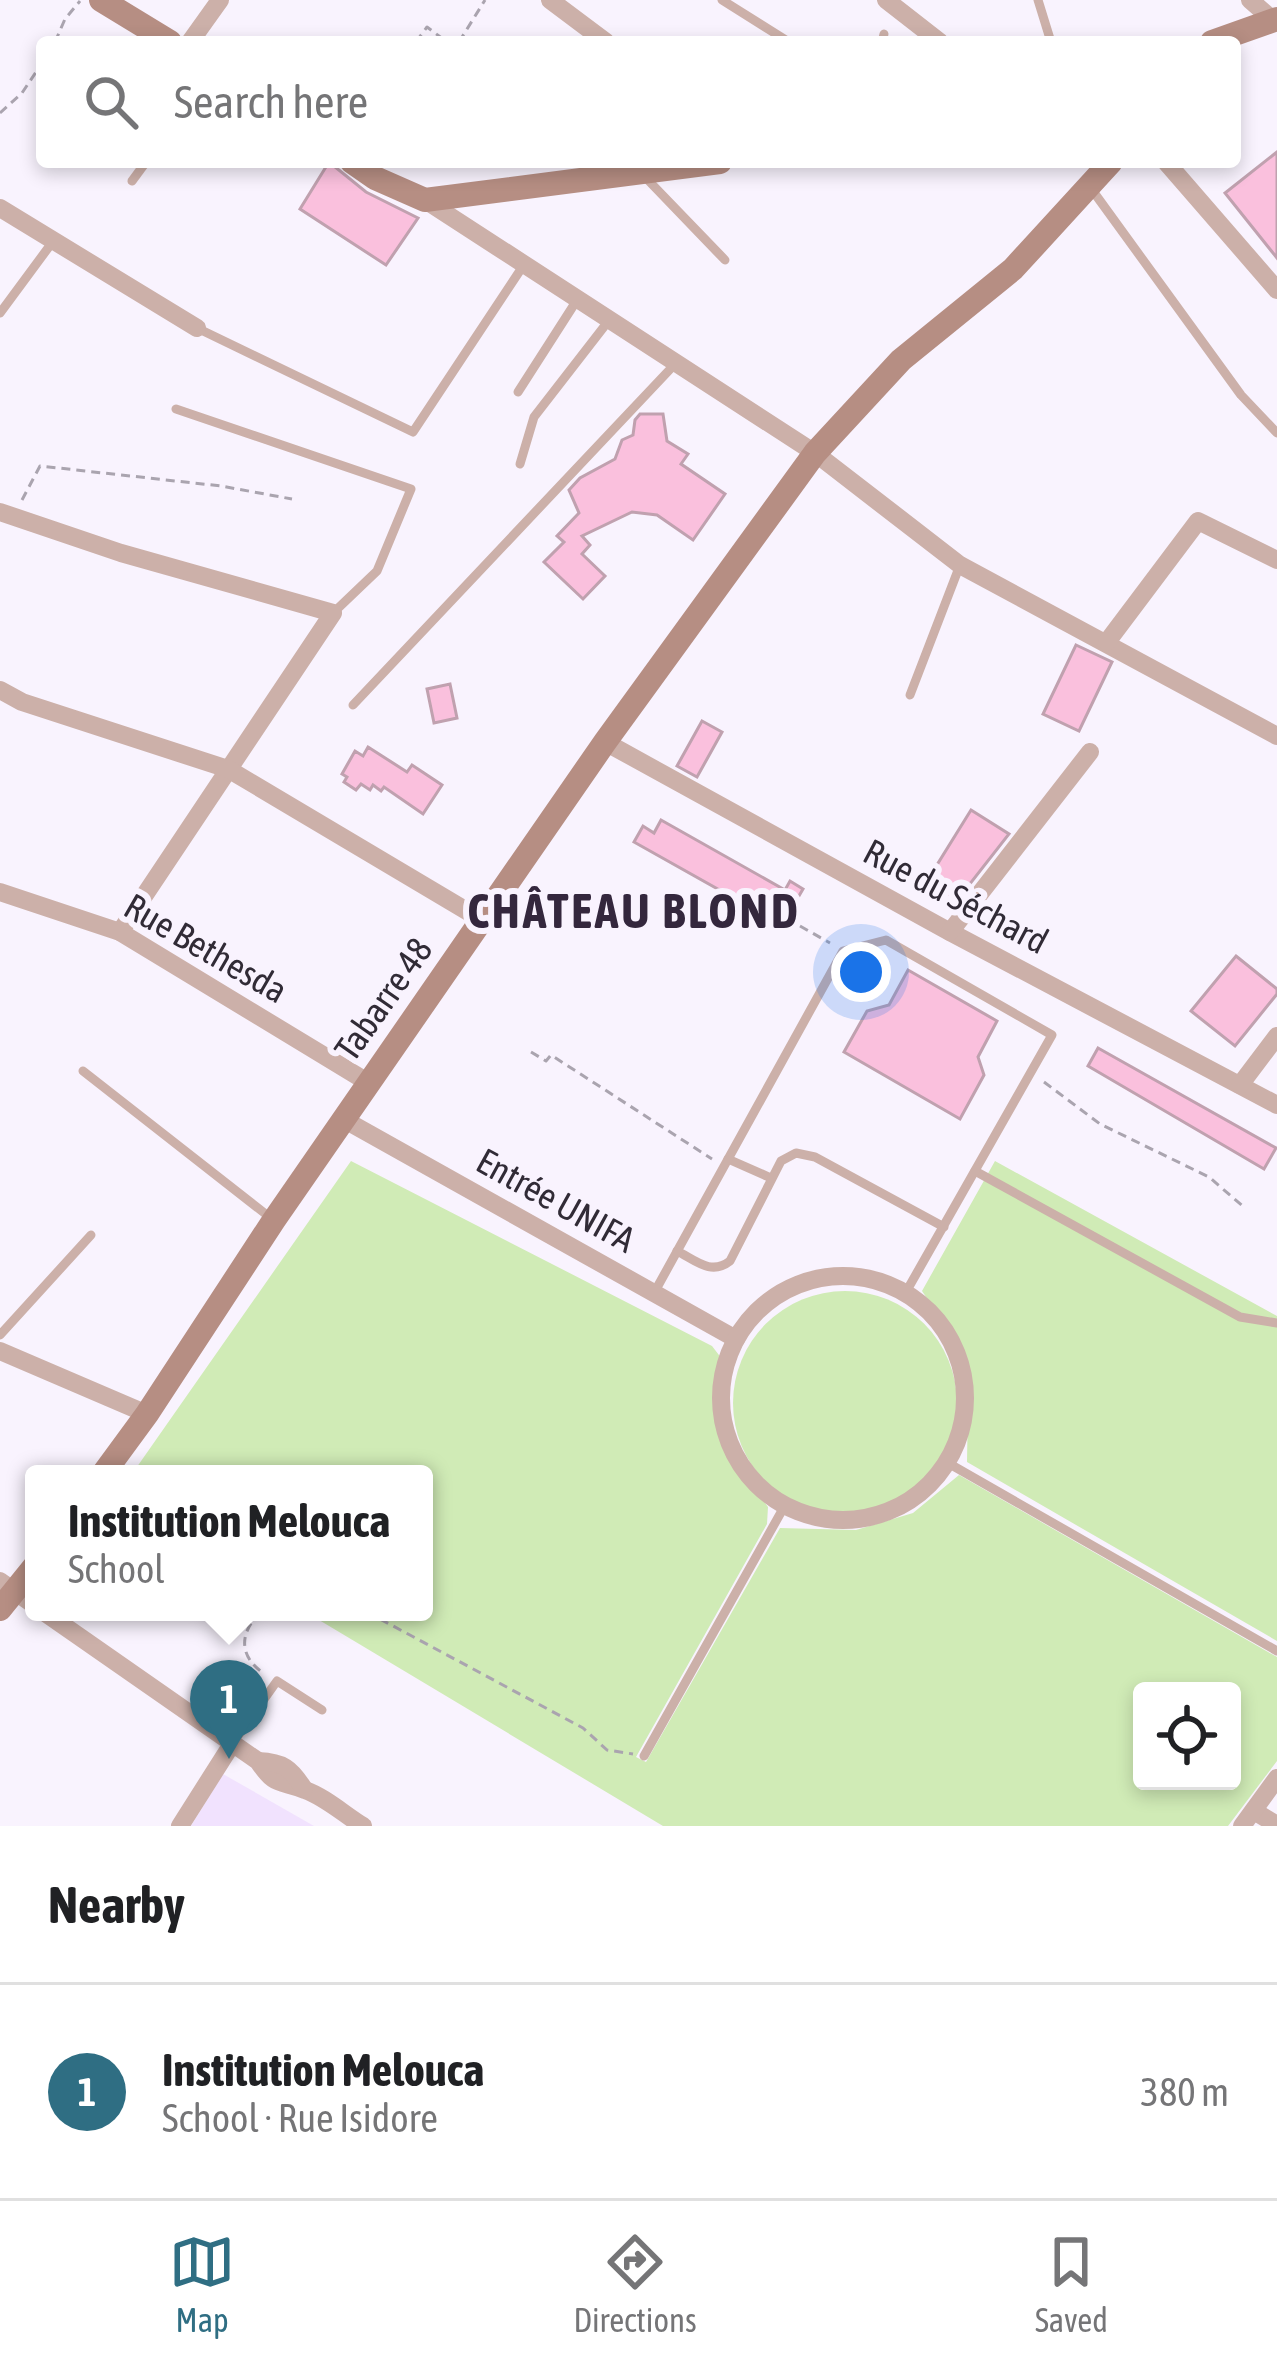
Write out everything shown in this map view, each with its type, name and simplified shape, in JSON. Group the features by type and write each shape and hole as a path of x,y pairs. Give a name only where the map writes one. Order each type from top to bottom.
{"street":[{"path":"101,0 135,8 164,36"},
{"path":"194,36 220,0"},
{"path":"550,0 598,36"},
{"path":"886,0 932,36"},
{"path":"1250,0 1275,19"},
{"path":"1230,36 1275,19"},
{"path":"361,168 425,200 815,453 960,565 1277,736"},
{"path":"425,200 682,168"},
{"name":"Tabarre 48","path":"110,1465 605,742 815,453 901,360 1013,269 1106,168"},
{"path":"1171,168 1277,290"},
{"path":"0,208 197,328"},
{"path":"6,514 333,614 120,932"},
{"path":"1107,642 1198,520 1277,560"},
{"path":"0,690 22,702 228,769 482,920"},
{"name":"Rue du Séchard","path":"605,742 1277,1105"},
{"path":"950,932 1090,752"},
{"name":"Rue Bethesda","path":"2,896 120,932 369,1083"},
{"path":"1240,1085 1277,1036"},
{"name":"Entrée UNIFA","path":"344,1119 736,1339"},
{"path":"831,1276 870,1278 906,1292 936,1317 957,1350 966,1388 963,1427 948,1463 924,1491 892,1511 838,1520 784,1507 742,1467 721,1414 722,1375 736,1339 760,1308 812,1281 831,1276"},
{"path":"0,1351 147,1414"},
{"path":"57,1621 258,1761 270,1778 304,1789 363,1826"},
{"path":"180,1826 232,1744"},
{"path":"1277,1778 1248,1819 1277,1825"}],"lane":[{"path":"722,0 779,36"},
{"path":"1038,0 1049,36"},
{"path":"132,181 142,168"},
{"path":"643,174 725,260"},
{"path":"1090,187 1241,395 1277,433"},
{"path":"0,313 54,240"},
{"path":"197,328 413,432 524,264"},
{"path":"518,392 578,298"},
{"path":"520,464 534,417 610,319"},
{"path":"353,705 677,362"},
{"path":"176,409 411,489 377,571 333,614"},
{"path":"910,695 960,565"},
{"path":"653,1293 844,951 886,940 1052,1035 906,1292"},
{"path":"83,1071 274,1220"},
{"path":"677,1251 709,1268 730,1261 771,1178 787,1156 806,1154 944,1226"},
{"path":"726,1162 771,1178"},
{"path":"975,1171 1240,1317 1277,1323"},
{"path":"0,1335 91,1235"},
{"path":"948,1463 1277,1651"},
{"path":"644,1756 784,1507"},
{"path":"232,1744 277,1681 322,1710"}],"path":[{"path":"57,36 64,19 81,0"},
{"path":"463,36 485,0"},
{"path":"0,113 36,72"},
{"path":"6,514 40,466 221,485 292,499"},
{"path":"800,926 844,951"},
{"path":"531,1052 546,1061 551,1055 726,1162"},
{"path":"1031,1072 1100,1124 1209,1177 1245,1208"},
{"path":"251,1621 243,1640 245,1653 277,1681"},
{"path":"384,1621 583,1728 607,1750 644,1756"}],"shaded area":[{"path":"223,1774 314,1826 191,1826"}],"green space":[{"path":"351,1161 712,1346 722,1359 724,1374 715,1412 730,1454 768,1507 767,1524 636,1757 646,1762 780,1528 856,1530 913,1513 959,1475 1277,1657 1277,1761 1228,1826 663,1826 320,1621 433,1621 433,1465 138,1465"},
{"path":"995,1161 1277,1316 1277,1641 967,1462 968,1400 957,1342 922,1291"},
{"path":"845,1291 888,1299 924,1324 949,1360 957,1403 949,1446 924,1482 888,1507 845,1515 802,1507 766,1482 741,1446 733,1403 741,1360 766,1324 802,1299"}],"building":[{"path":"1277,152 1277,258 1225,193"},
{"path":"325,168 336,168 366,192 418,218 386,265 300,209"},
{"path":"640,414 663,414 667,441 688,454 681,464 725,494 693,540 657,515 632,512 582,536 590,545 582,554 605,576 583,599 544,562 564,542 557,536 579,513 569,490 580,478 615,459 622,440 633,435"},
{"path":"1076,645 1112,662 1079,731 1043,714"},
{"path":"450,684 457,718 434,723 427,689"},
{"path":"702,721 722,732 697,777 677,766"},
{"path":"368,747 407,772 412,765 442,785 423,814 384,787 381,791 373,785 370,790 361,784 356,790 344,782 347,777 342,774 355,751 363,756"},
{"path":"971,810 1009,834 955,903 927,881"},
{"path":"661,820 785,890 790,881 803,889 782,925 634,842 643,826 654,833"},
{"path":"1236,956 1277,989 1277,994 1235,1046 1191,1011"},
{"path":"908,970 997,1021 978,1057 984,1075 960,1119 844,1052 867,1011 889,1005"},
{"path":"1098,1048 1276,1148 1264,1169 1088,1066"}],"place":[{"name":"Institution Melouca","path":"229,1759"}],"district":[{"name":"CHÂTEAU BLOND","path":"634,910"}]}
